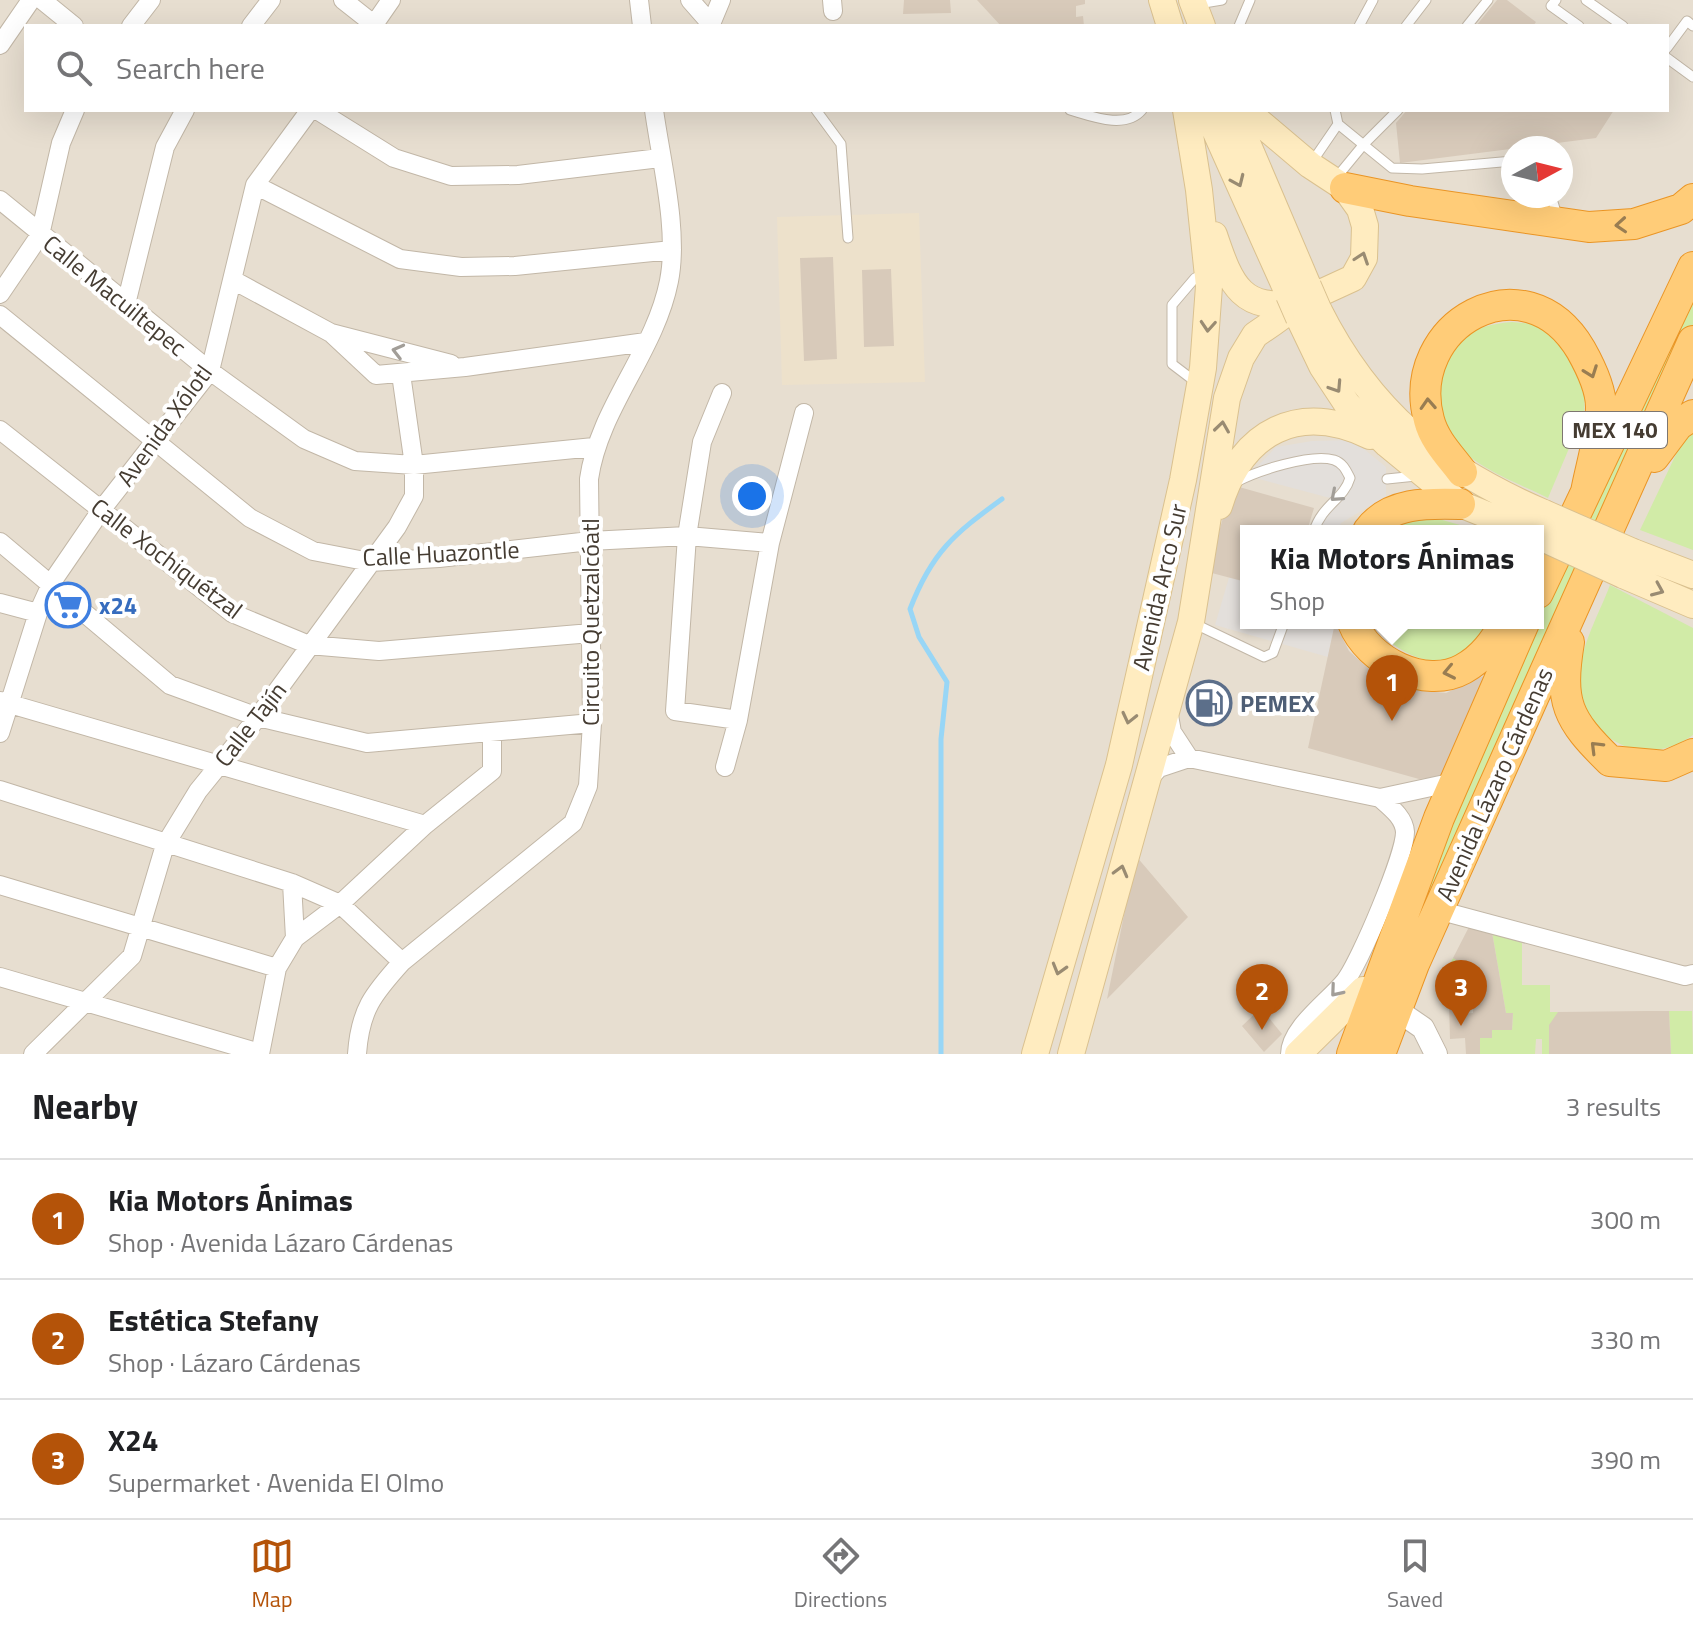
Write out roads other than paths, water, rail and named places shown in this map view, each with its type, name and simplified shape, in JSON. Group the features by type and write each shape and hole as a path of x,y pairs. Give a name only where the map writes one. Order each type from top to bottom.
{"highway":[{"path":"1339,185 1410,201 1555,209 1589,227 1634,224 1681,209 1693,199"},
{"name":"MEX 140","path":"1544,576 1693,267"},
{"path":"1462,472 1438,440 1429,421 1426,397 1431,364 1444,337 1473,315 1497,306 1536,306 1573,336 1595,381 1601,406 1586,492"},
{"name":"Avenida Lázaro Cárdenas","path":"1400,960 1466,847 1693,341"},
{"path":"1626,493 1678,425 1693,415"},
{"path":"1375,525 1390,512 1410,506 1460,504"},
{"path":"1576,598 1562,681 1576,728 1610,761 1666,766 1693,754"},
{"path":"1357,629 1368,648 1388,663 1416,674 1443,675 1461,671 1485,653 1501,629"},
{"name":"Avenida Lázaro Cárdenas","path":"1380,1054 1400,960 1439,818 1521,629"},
{"name":"MEX 140","path":"1352,1054 1400,960"}],"main road":[{"path":"1162,0 1169,24"},
{"name":"Avenida Arco Sur","path":"1035,1054 1119,765 1183,480 1200,386 1209,322 1208,273 1186,112"},
{"path":"1207,112 1303,302 1365,388 1425,447 1488,489 1533,525"},
{"path":"1234,112 1303,302 1322,366 1347,404 1387,444 1460,504 1529,525"},
{"name":"Avenida Arco Sur","path":"1071,1054 1166,703 1191,622 1227,398 1241,358 1255,335 1303,302 1353,278 1364,258 1365,226 1360,209 1339,185 1310,165 1247,112"},
{"path":"1199,190 1235,289 1260,304 1276,306 1303,302"},
{"path":"1203,555 1226,487 1245,453 1283,426 1326,419 1387,444"},
{"path":"1544,530 1628,564 1693,605"},
{"path":"1628,564 1693,575"},
{"path":"1298,1054 1363,990"}],"street":[{"path":"0,45 31,0"},
{"path":"42,0 72,24"},
{"path":"133,24 151,0"},
{"path":"253,24 271,0"},
{"path":"343,0 373,24"},
{"path":"375,24 391,0"},
{"path":"639,0 642,24"},
{"path":"690,0 711,24"},
{"path":"712,24 721,0"},
{"path":"0,294 40,235 61,143 74,112"},
{"path":"126,304 165,147 181,112"},
{"name":"Avenida Xólotl","path":"0,733 4,702 52,582 102,509 210,371 255,185 309,112"},
{"path":"320,112 394,158 451,176 518,175 660,158"},
{"name":"Circuito Quetzalcóatl","path":"357,1054 359,1029 368,1001 402,962 573,823 588,786 592,723 589,479 594,447 646,342 669,283 672,250 654,112"},
{"path":"255,185 400,259 461,267 515,266 672,250"},
{"name":"Calle Macuiltepec","path":"0,200 210,371 304,439 355,461 414,465 594,447"},
{"path":"233,280 331,333 465,367"},
{"name":"Calle Huazontle","path":"0,315 250,518 313,551 370,562 439,558 590,541 687,536 770,543"},
{"path":"331,333 376,375 465,367 646,342"},
{"name":"Calle Tajín","path":"33,1054 132,956 165,845 216,766 258,717 397,527 414,496 414,465 401,374"},
{"path":"722,393 702,442 687,536 675,711 735,720"},
{"path":"725,767 770,543 804,413"},
{"name":"Calle Xochiquétzal","path":"0,430 232,613 309,645 379,651 591,633"},
{"path":"0,542 52,582 170,685 258,717 367,743 592,723"},
{"path":"0,603 38,613"},
{"path":"1341,1054 1363,990 1445,784 1511,629"},
{"path":"4,702 425,825"},
{"path":"1166,703 1172,732 1189,758"},
{"path":"0,977 260,1054 277,968 295,938 340,904 425,825 492,771 492,732"},
{"path":"1145,784 1159,768 1189,758 1380,798 1445,784"},
{"path":"0,790 292,883 340,904 402,962"},
{"path":"1290,1054 1293,1039 1347,979 1360,957 1400,852 1405,831 1400,816 1380,798"},
{"path":"1389,1054 1467,867 1466,847"},
{"path":"292,883 295,938"},
{"path":"0,885 277,968"},
{"path":"1449,913 1685,976 1693,974"},
{"path":"1404,1015 1423,1028 1436,1054"}],"lane":[{"path":"1196,10 1222,0"},
{"path":"1360,24 1373,0"},
{"path":"1408,24 1426,0"},
{"path":"1469,24 1488,0"},
{"path":"1586,0 1620,24"},
{"path":"1240,24 1246,1"},
{"path":"1551,2 1577,24"},
{"path":"1669,45 1687,21 1693,26"},
{"path":"1669,59 1693,77"},
{"path":"817,112 841,144 848,238"},
{"path":"1077,112 1109,121 1137,116 1140,112"},
{"path":"1335,112 1338,124 1392,168 1422,169 1501,160"},
{"path":"1339,185 1364,144 1396,112"},
{"path":"1310,165 1338,124"},
{"path":"1200,386 1172,364 1172,305 1195,278 1208,273"},
{"path":"1226,487 1244,478 1308,459 1332,459 1343,465 1350,478 1347,487 1324,507 1316,525"},
{"path":"1387,479 1425,475"},
{"path":"1191,622 1264,657 1273,653 1282,629"}],"waterway":[{"path":"941,1054 941,739 947,682 919,637 910,609 927,573 946,546 1002,499"}],"place":[{"name":"x24","path":"68,605"},
{"name":"PEMEX","path":"1209,703"},
{"name":"Kia Motors Ánimas","path":"1392,721"},
{"name":"X24","path":"1461,1026"},
{"name":"Estética Stefany","path":"1262,1030"}]}
